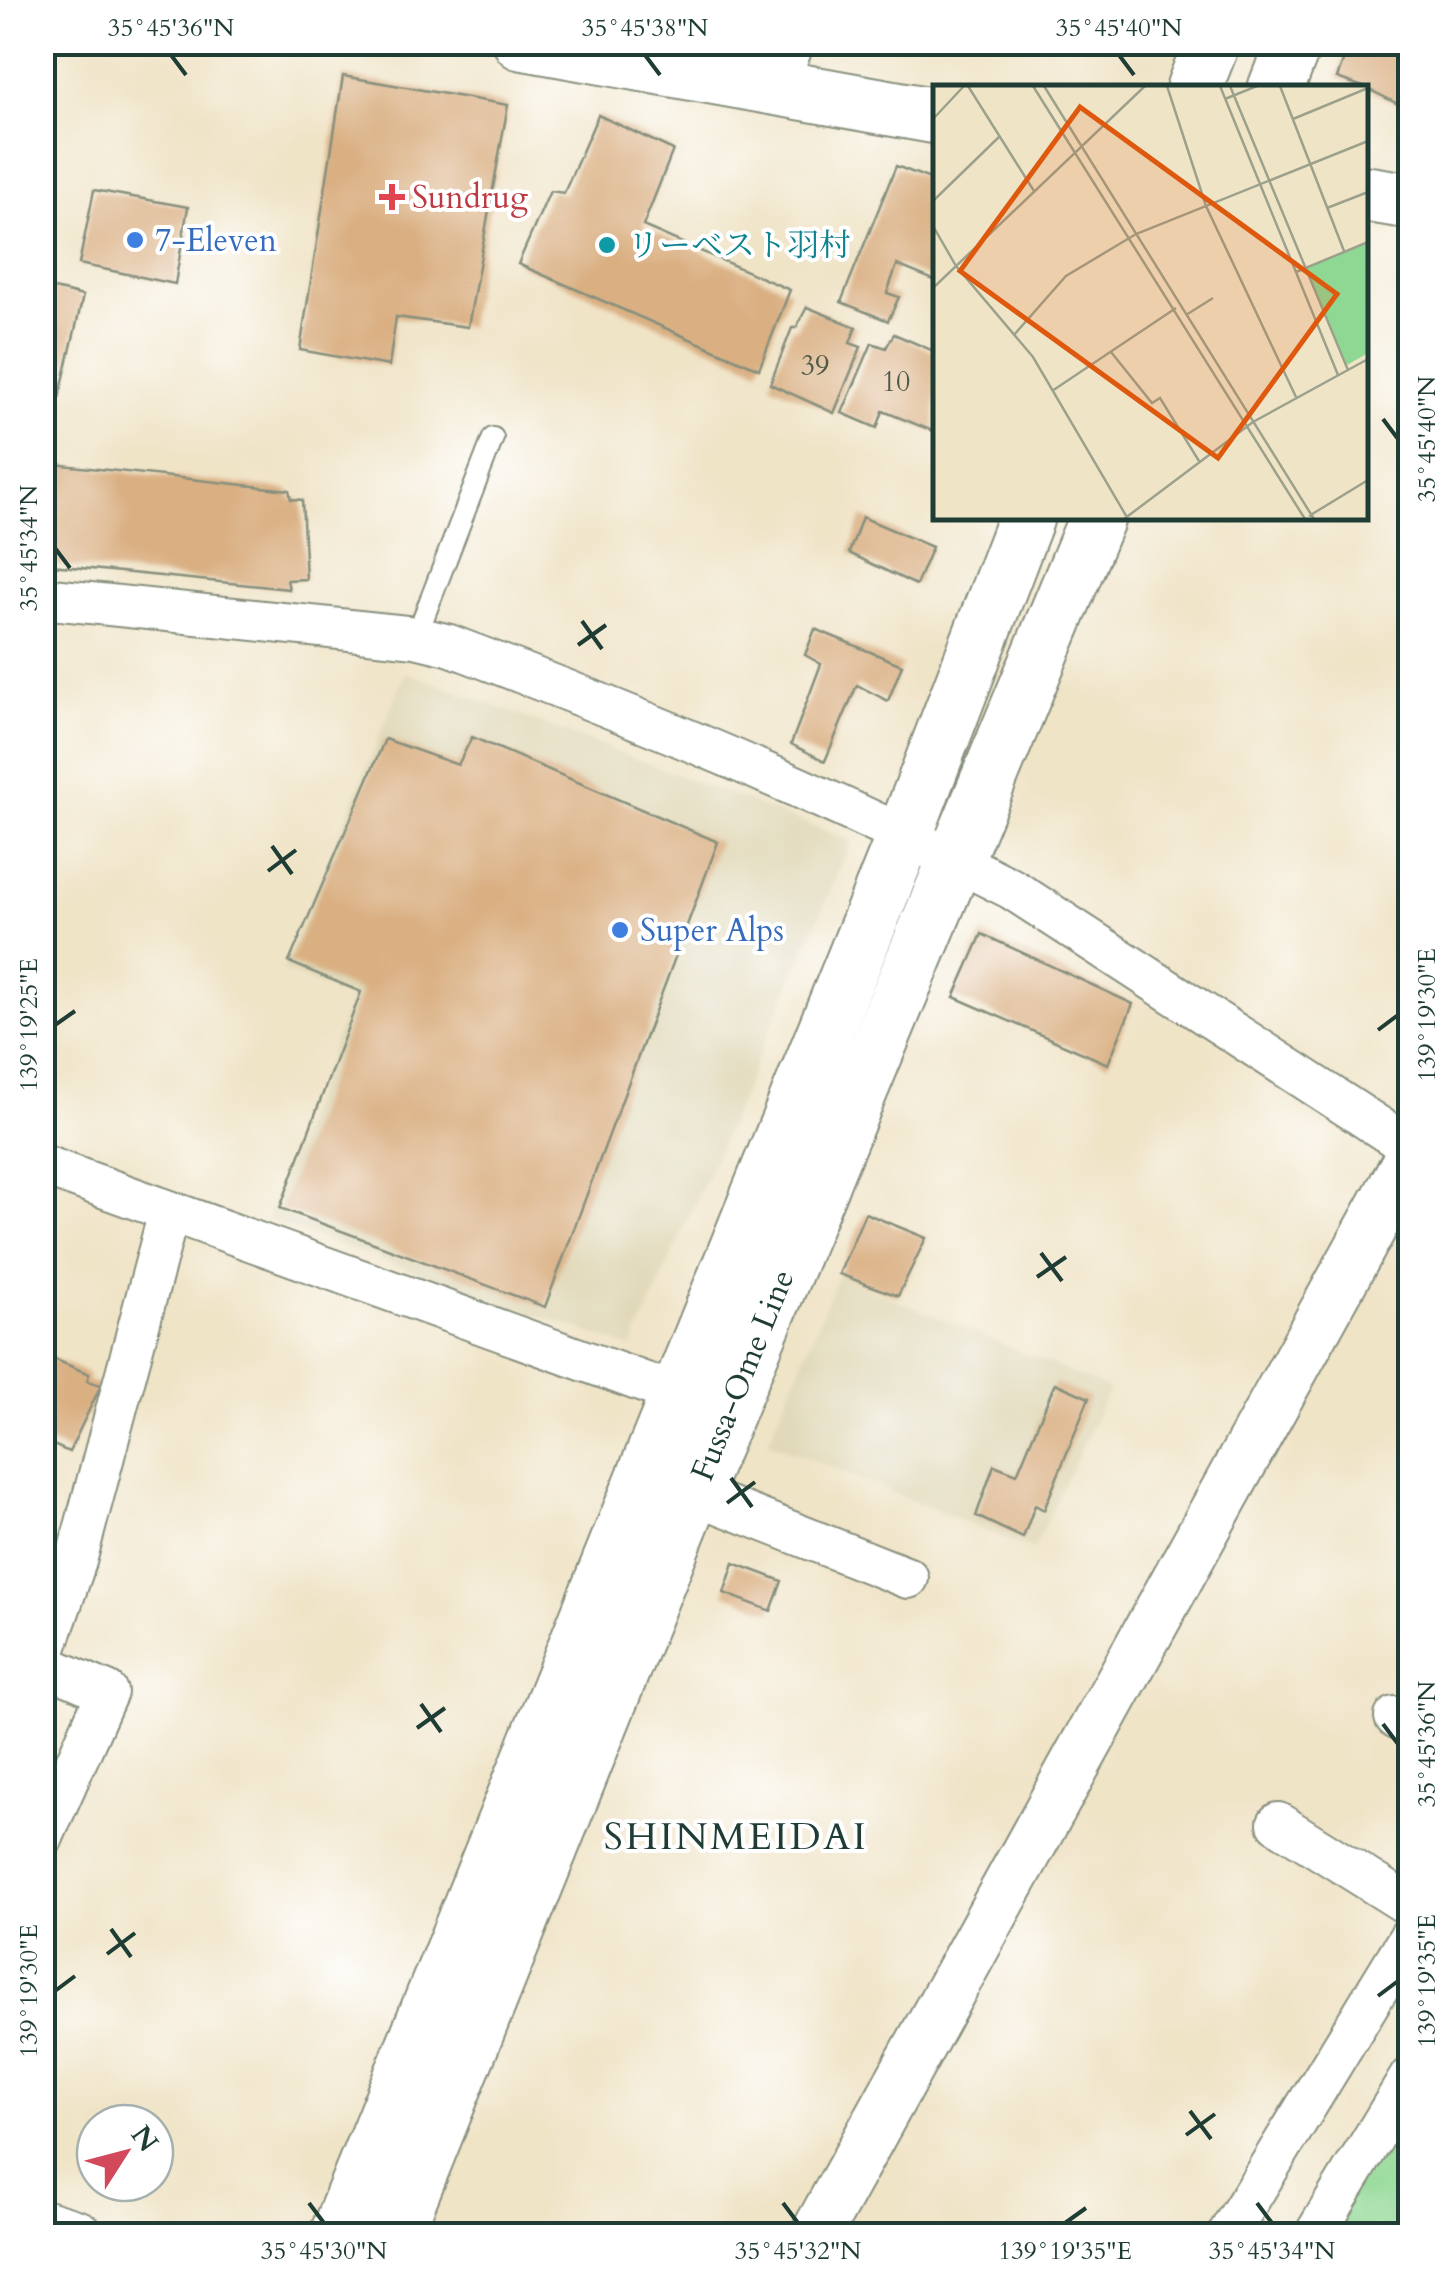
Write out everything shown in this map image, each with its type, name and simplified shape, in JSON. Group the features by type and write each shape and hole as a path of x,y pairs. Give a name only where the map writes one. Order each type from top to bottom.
{"main road":[{"path":"521,42 785,65 933,115"},
{"path":"1195,85 1212,42"},
{"path":"1277,85 1294,42"},
{"path":"1368,194 1410,201"},
{"name":"Fussa-Ome Line","path":"337,2236 904,838 1025,520"},
{"name":"Fussa-Ome Line","path":"394,2236 693,1493 1096,520"}],"street":[{"path":"42,598 416,637 449,645 649,723 1012,889 1410,1146"},
{"path":"815,2236 1410,1157"},
{"path":"42,1165 727,1412"},
{"path":"42,1839 107,1692 42,1662 76,1560 169,1212"},
{"path":"693,1493 908,1578"},
{"path":"1227,2236 1410,1932 1278,1823"},
{"path":"1314,2236 1410,2078"},
{"path":"42,2225 78,2236"}],"lane":[{"path":"416,637 493,438"}],"shaded area":[{"path":"406,672 852,841 632,1348 266,1220 351,998 283,970"},
{"path":"838,1275 1109,1389 1033,1550 768,1442"}],"green space":[{"path":"1410,2075 1410,2235 1316,2235"}],"building":[{"path":"1350,42 1393,42 1410,50 1410,110 1368,89 1368,85 1337,78"},
{"path":"343,76 508,105 468,327 396,317 389,366 300,350"},
{"name":"リーベスト羽村","path":"598,115 673,150 643,226 790,290 759,369 518,264 550,191 564,193"},
{"path":"896,166 933,180 933,280 897,265 887,293 899,297 888,321 841,302"},
{"path":"94,190 188,207 175,284 79,264"},
{"path":"42,286 83,296 44,463 289,490 291,499 302,500 306,579 287,580 289,589 42,564"},
{"path":"807,307 856,327 850,343 861,347 834,413 770,384 792,328 796,328"},
{"path":"894,334 933,351 933,431 883,411 877,428 842,413 872,343 886,348"},
{"path":"862,517 932,547 916,585 849,553"},
{"path":"815,629 902,665 888,701 857,685 825,761 791,744 821,664 805,655"},
{"path":"472,737 718,842 545,1307 280,1208 361,992 289,962 385,739 458,765"},
{"path":"982,934 1133,1004 1108,1064 954,997"},
{"path":"865,1213 926,1238 898,1296 839,1274"},
{"path":"42,1354 89,1374 87,1381 101,1385 69,1452 42,1440"},
{"path":"1055,1383 1089,1398 1044,1510 1035,1505 1023,1538 976,1516 994,1465 1017,1474"},
{"path":"734,1563 782,1581 771,1611 724,1593"}],"place":[{"name":"Sundrug","path":"392,197"},
{"name":"7-Eleven","path":"135,240"},
{"name":"リーベスト羽村","path":"607,245"},
{"name":"Super Alps","path":"620,930"}],"district":[{"name":"SHINMEIDAI","path":"736,1836"}]}
